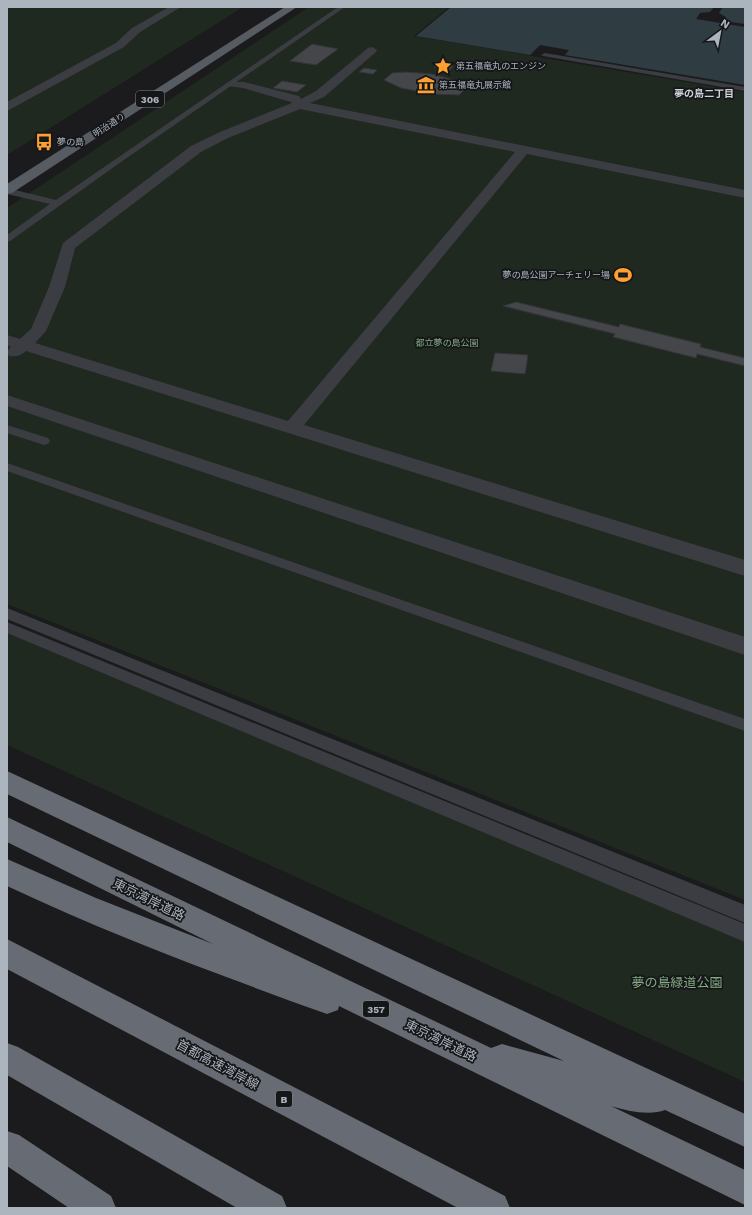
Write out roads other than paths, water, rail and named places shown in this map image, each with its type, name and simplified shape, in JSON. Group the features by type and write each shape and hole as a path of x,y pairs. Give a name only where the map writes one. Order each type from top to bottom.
{"highway":[{"path":"7,782 674,1099 745,1131"},
{"name":"東京湾岸道路","path":"7,829 745,1188"},
{"path":"7,872 48,892 163,940 481,1053 624,1094 674,1099"},
{"name":"首都高速湾岸線","path":"7,953 493,1208"},
{"path":"17,1064 270,1208"},
{"path":"7,1147 99,1208"}],"main road":[{"path":"238,28 271,7"},
{"name":"明治通り","path":"7,190 292,7"}],"street":[{"path":"7,107 120,45 136,30 176,7"},
{"path":"15,346 38,331 57,287 68,246 196,149 224,135 300,105 320,94 372,50"},
{"path":"232,84 244,85 295,99 300,105 745,194"},
{"path":"293,427 524,150"},
{"path":"15,346 293,427 745,568"},
{"path":"7,400 745,646"}],"lane":[{"path":"7,239 56,203 84,186 118,160 232,84 342,7"},
{"path":"545,54 745,89"},
{"path":"7,190 56,203"},
{"path":"7,429 44,441"},
{"path":"7,467 745,725"},
{"path":"7,613 745,914"},
{"path":"7,627 745,934"}],"place":[{"name":"第五福竜丸のエンジン","path":"443,66"},
{"name":"第五福竜丸展示館","path":"426,85"},
{"name":"夢の島","path":"44,142"},
{"name":"夢の島公園アーチェリー場","path":"623,275"}],"district":[{"name":"夢の島二丁目","path":"704,93"}],"park label":[{"name":"都立夢の島公園","path":"447,343"},
{"name":"夢の島緑道公園","path":"677,982"}]}
